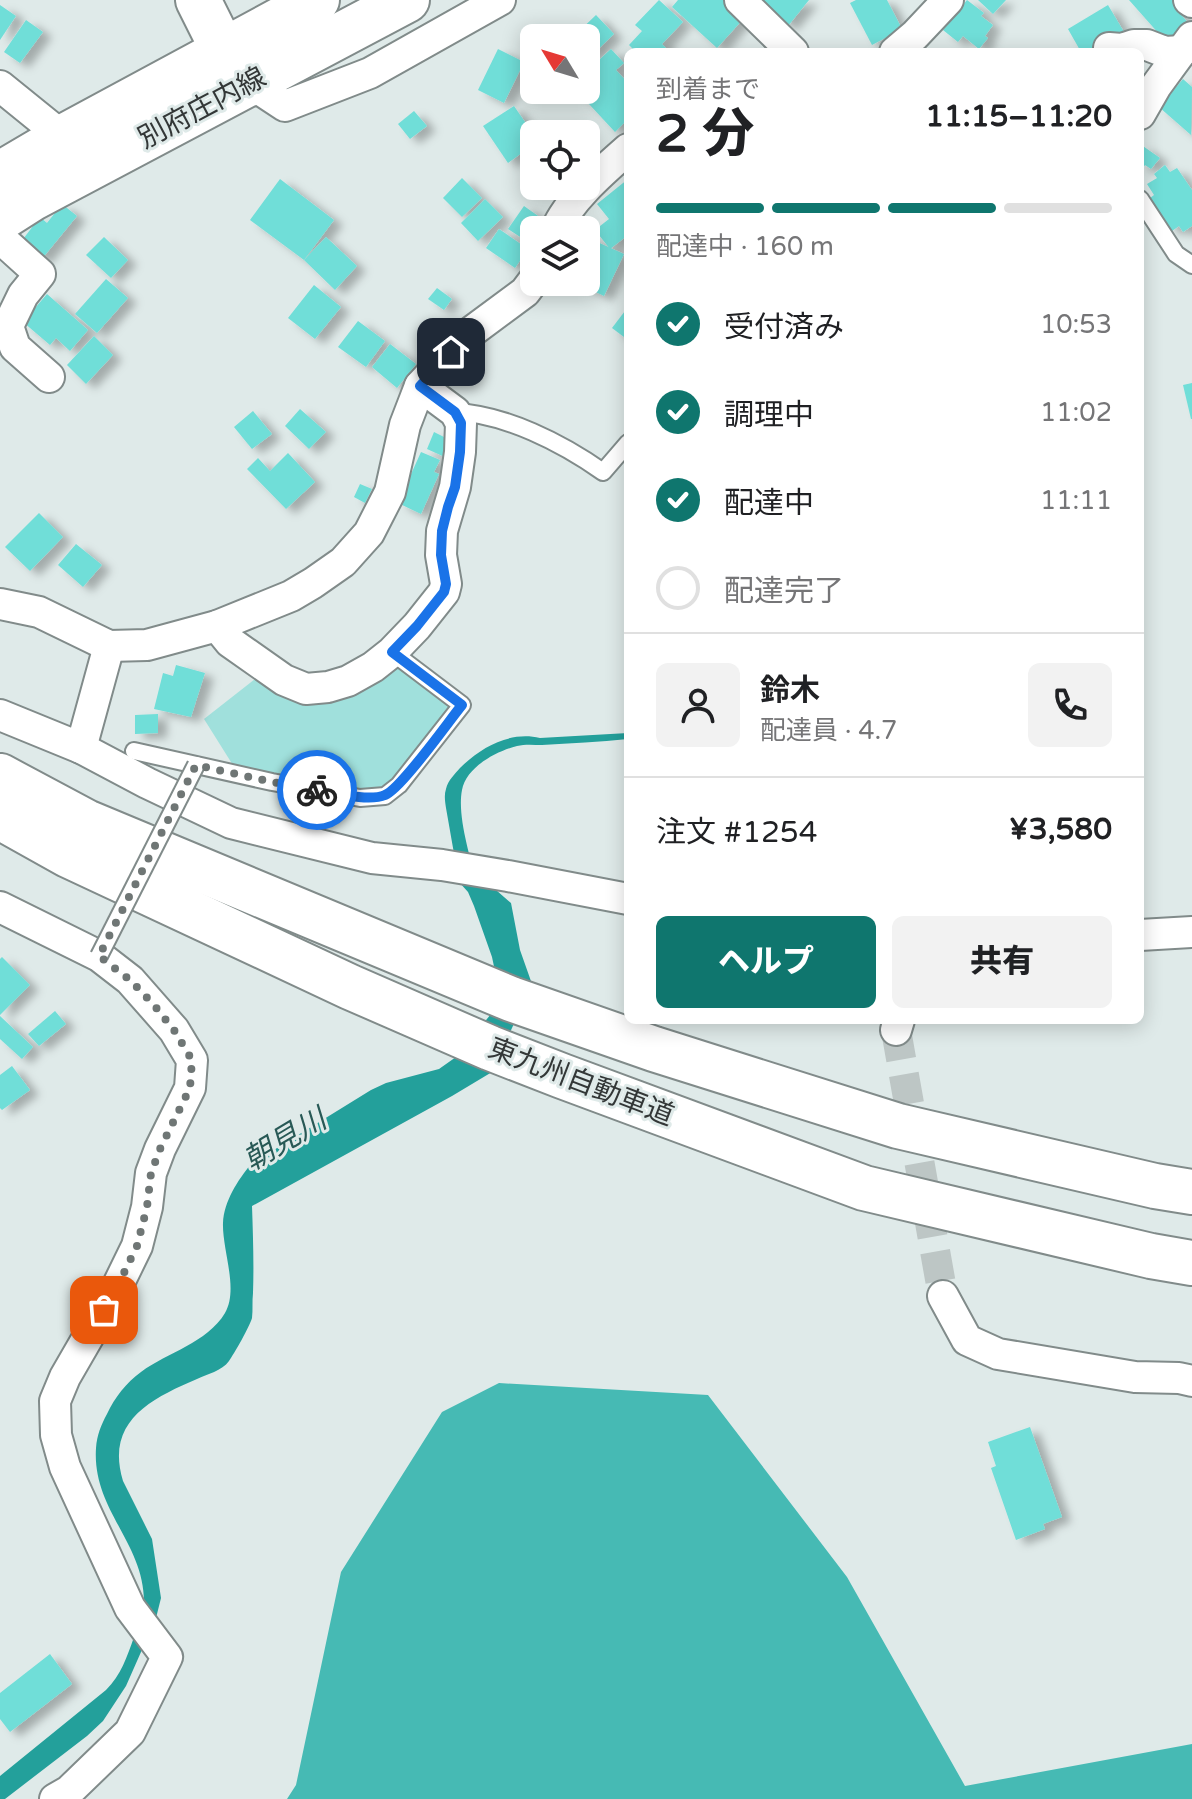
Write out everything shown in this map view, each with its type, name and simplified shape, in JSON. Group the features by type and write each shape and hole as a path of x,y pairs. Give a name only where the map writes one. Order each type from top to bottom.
{"main road":[{"path":"198,0 237,67"},
{"name":"別府庄内線","path":"0,219 237,67 317,0"},
{"name":"別府庄内線","path":"0,174 63,137 407,0"},
{"name":"東九州自動車道","path":"0,776 86,822 370,941 511,999 654,1049 898,1126 1192,1192"},
{"name":"東九州自動車道","path":"0,817 68,855 350,987 490,1048 634,1103 864,1188 1192,1263"}],"street":[{"path":"237,67 285,106 370,73 500,0"},
{"path":"740,0 789,48"},
{"path":"900,48 948,0"},
{"path":"1125,48 1147,45 1165,52 1187,44"},
{"path":"1144,107 1187,44"},
{"path":"0,86 63,137"},
{"path":"562,216 624,152"},
{"path":"0,238 40,274 23,295 8,326 15,347 49,377"},
{"path":"0,604 39,612 109,646 147,645 217,626 291,596 313,583 343,562 369,533 390,492 405,425 420,386 467,335 520,296"},
{"path":"217,626 230,642 284,680 306,689 348,681 373,667 417,626 444,592 446,584 441,555 442,531 455,487 461,423 455,412 420,386"},
{"path":"81,748 109,646"},
{"path":"0,715 81,748 231,823 372,858 442,865 624,898"},
{"path":"0,907 99,956 130,980 174,1030 192,1060 190,1088 151,1173 147,1207 137,1246 55,1401 56,1435 65,1467 130,1608 167,1657 130,1732 69,1791 55,1799"},
{"path":"1144,935 1192,932"},
{"path":"943,1296 967,1340 998,1354 1135,1377 1192,1381"}],"lane":[{"path":"1144,205 1176,254 1192,265"},
{"path":"455,412 492,417 546,438 603,472 624,448"},
{"path":"134,751 360,798 385,796 399,785 462,705 392,652"},
{"path":"99,956 196,765"}],"shaded area":[{"path":"392,663 454,704 388,787 376,792 236,770 204,719 264,672 284,685"},
{"path":"624,733 624,739 517,746 484,761 469,774 465,782 461,812 476,882 496,890 511,903 520,950 532,984 492,1072 252,1206 252,1315 242,1340 222,1367 163,1395 136,1415 120,1443 123,1481 152,1539 161,1598 156,1618 126,1686 103,1721 5,1799 0,1799 0,1776 106,1690 120,1672 129,1652 144,1606 142,1581 136,1561 102,1490 97,1470 97,1439 110,1408 130,1381 198,1340 225,1313 229,1303 230,1281 223,1223 226,1207 237,1184 251,1164 371,1090 439,1069 456,1057 491,1014 496,976 474,906 459,882 445,791 460,768 487,747 518,737"},
{"path":"499,1383 708,1395 847,1577 965,1786 1192,1744 1192,1799 287,1799 296,1785 341,1572 442,1412"}],"building":[{"path":"659,0 683,22 662,44 666,48 632,48 629,45 642,31 635,25"},
{"path":"678,0 726,0 745,17 717,48 672,7"},
{"path":"756,0 809,0 788,26"},
{"path":"856,0 887,0 902,29 872,45 850,3"},
{"path":"967,0 984,13 981,16 993,25 980,48 963,36 958,42 943,30"},
{"path":"978,0 1006,0 993,14"},
{"path":"1129,0 1174,0 1179,6 1176,9 1190,25 1168,44"},
{"path":"0,5 16,16 0,40"},
{"path":"1108,5 1124,32 1098,48 1079,48 1068,29"},
{"path":"596,15 614,34 600,47 600,24 587,24"},
{"path":"26,20 43,32 20,63 4,52"},
{"path":"498,49 520,60 520,70 504,103 478,90"},
{"path":"611,49 624,63 616,70 624,79 624,123 615,132 589,104 600,104 600,59"},
{"path":"1183,79 1192,87 1191,135 1159,107"},
{"path":"514,106 524,120 520,120 520,154 508,163 483,126"},
{"path":"414,111 427,126 410,139 398,124"},
{"path":"1144,147 1160,158 1151,169 1145,165"},
{"path":"1165,165 1170,172 1177,168 1192,190 1192,226 1183,232 1179,226 1172,231 1150,198 1154,195 1147,184 1157,178 1154,174"},
{"path":"462,178 482,198 462,217 443,198"},
{"path":"280,179 334,220 304,260 250,220"},
{"path":"624,182 624,238 610,249 600,236 600,226 609,219 597,204"},
{"path":"485,199 503,217 478,241 461,223"},
{"path":"62,204 77,216 41,260 20,243 40,217 47,223"},
{"path":"524,206 538,216 520,216 520,237 508,229"},
{"path":"499,229 520,243 520,261 515,268 486,248"},
{"path":"104,237 128,260 111,278 86,255"},
{"path":"326,237 357,266 335,290 304,260"},
{"path":"600,243 624,254 604,296 600,294"},
{"path":"106,279 128,298 97,333 75,314"},
{"path":"314,285 341,307 315,339 288,318"},
{"path":"437,288 452,299 444,310 428,299"},
{"path":"47,294 88,330 70,351 56,338 50,345 23,322"},
{"path":"624,312 624,337 612,328"},
{"path":"358,321 385,341 366,367 338,347"},
{"path":"94,336 113,355 86,384 67,365"},
{"path":"390,344 416,364 397,388 372,367"},
{"path":"1192,383 1192,419 1191,419 1183,385"},
{"path":"300,409 326,432 309,449 285,426"},
{"path":"253,411 272,434 252,449 234,427"},
{"path":"434,432 454,442 447,458 427,449"},
{"path":"421,452 440,460 434,472 439,474 421,514 398,503"},
{"path":"288,453 315,482 286,509 247,469 258,458 270,471"},
{"path":"360,484 372,489 365,503 354,497"},
{"path":"39,513 63,537 30,571 5,547"},
{"path":"76,544 102,565 83,587 58,565"},
{"path":"176,665 205,673 191,717 154,709 163,673 173,676"},
{"path":"158,714 158,733 135,734 135,715"},
{"path":"2,957 30,985 0,1015 0,959"},
{"path":"55,1011 66,1024 39,1046 28,1034"},
{"path":"0,1016 33,1047 22,1059 0,1039"},
{"path":"12,1066 30,1090 2,1110 0,1075"},
{"path":"1030,1427 1062,1517 1043,1524 1045,1529 1016,1540 991,1468 996,1466 988,1442"},
{"path":"50,1654 72,1684 10,1732 0,1719 0,1693"}],"tunnel":[{"path":"896,1030 943,1296"}],"way so far":[{"path":"104,1310 137,1246 147,1207 151,1173 190,1088 192,1060 154,1005 130,980 99,956 196,765 317,790"}],"route":[{"path":"317,790 360,798 385,796 399,785 462,705 392,652 417,626 444,592 446,584 441,555 442,531 455,487 461,423 455,412 420,386 451,352"}],"water label":[{"name":"朝見川","path":"285,1140"}]}
